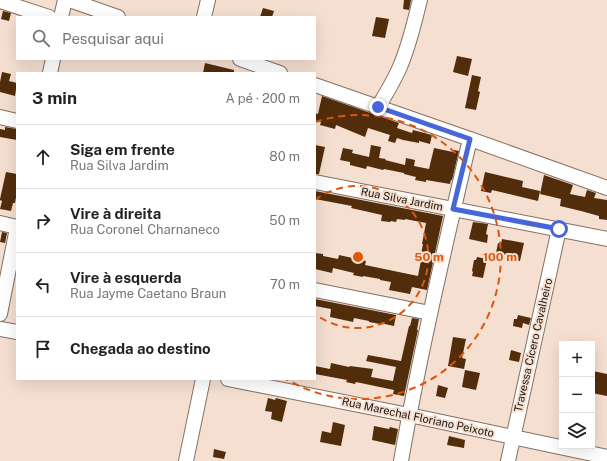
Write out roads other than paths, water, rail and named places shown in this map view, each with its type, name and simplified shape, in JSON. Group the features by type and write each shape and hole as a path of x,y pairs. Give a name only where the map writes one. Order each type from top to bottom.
{"street":[{"path":"62,16 65,0"},
{"path":"69,0 115,16"},
{"path":"204,16 208,0"},
{"path":"378,107 399,68 420,0"},
{"path":"0,1 46,16"},
{"path":"50,72 53,60"},
{"path":"242,60 272,72"},
{"path":"316,85 607,188"},
{"path":"0,117 16,121"},
{"path":"401,461 430,312 470,139"},
{"name":"Rua Silva Jardim","path":"316,182 607,239"},
{"path":"0,224 16,228"},
{"name":"Travessa Cícero Cavalheiro","path":"508,461 559,229"},
{"path":"0,314 16,233"},
{"path":"316,290 430,312"},
{"path":"0,329 16,332"},
{"path":"186,461 203,380"},
{"name":"Rua Marechal Floriano Peixoto","path":"233,380 409,415 607,457"}]}
